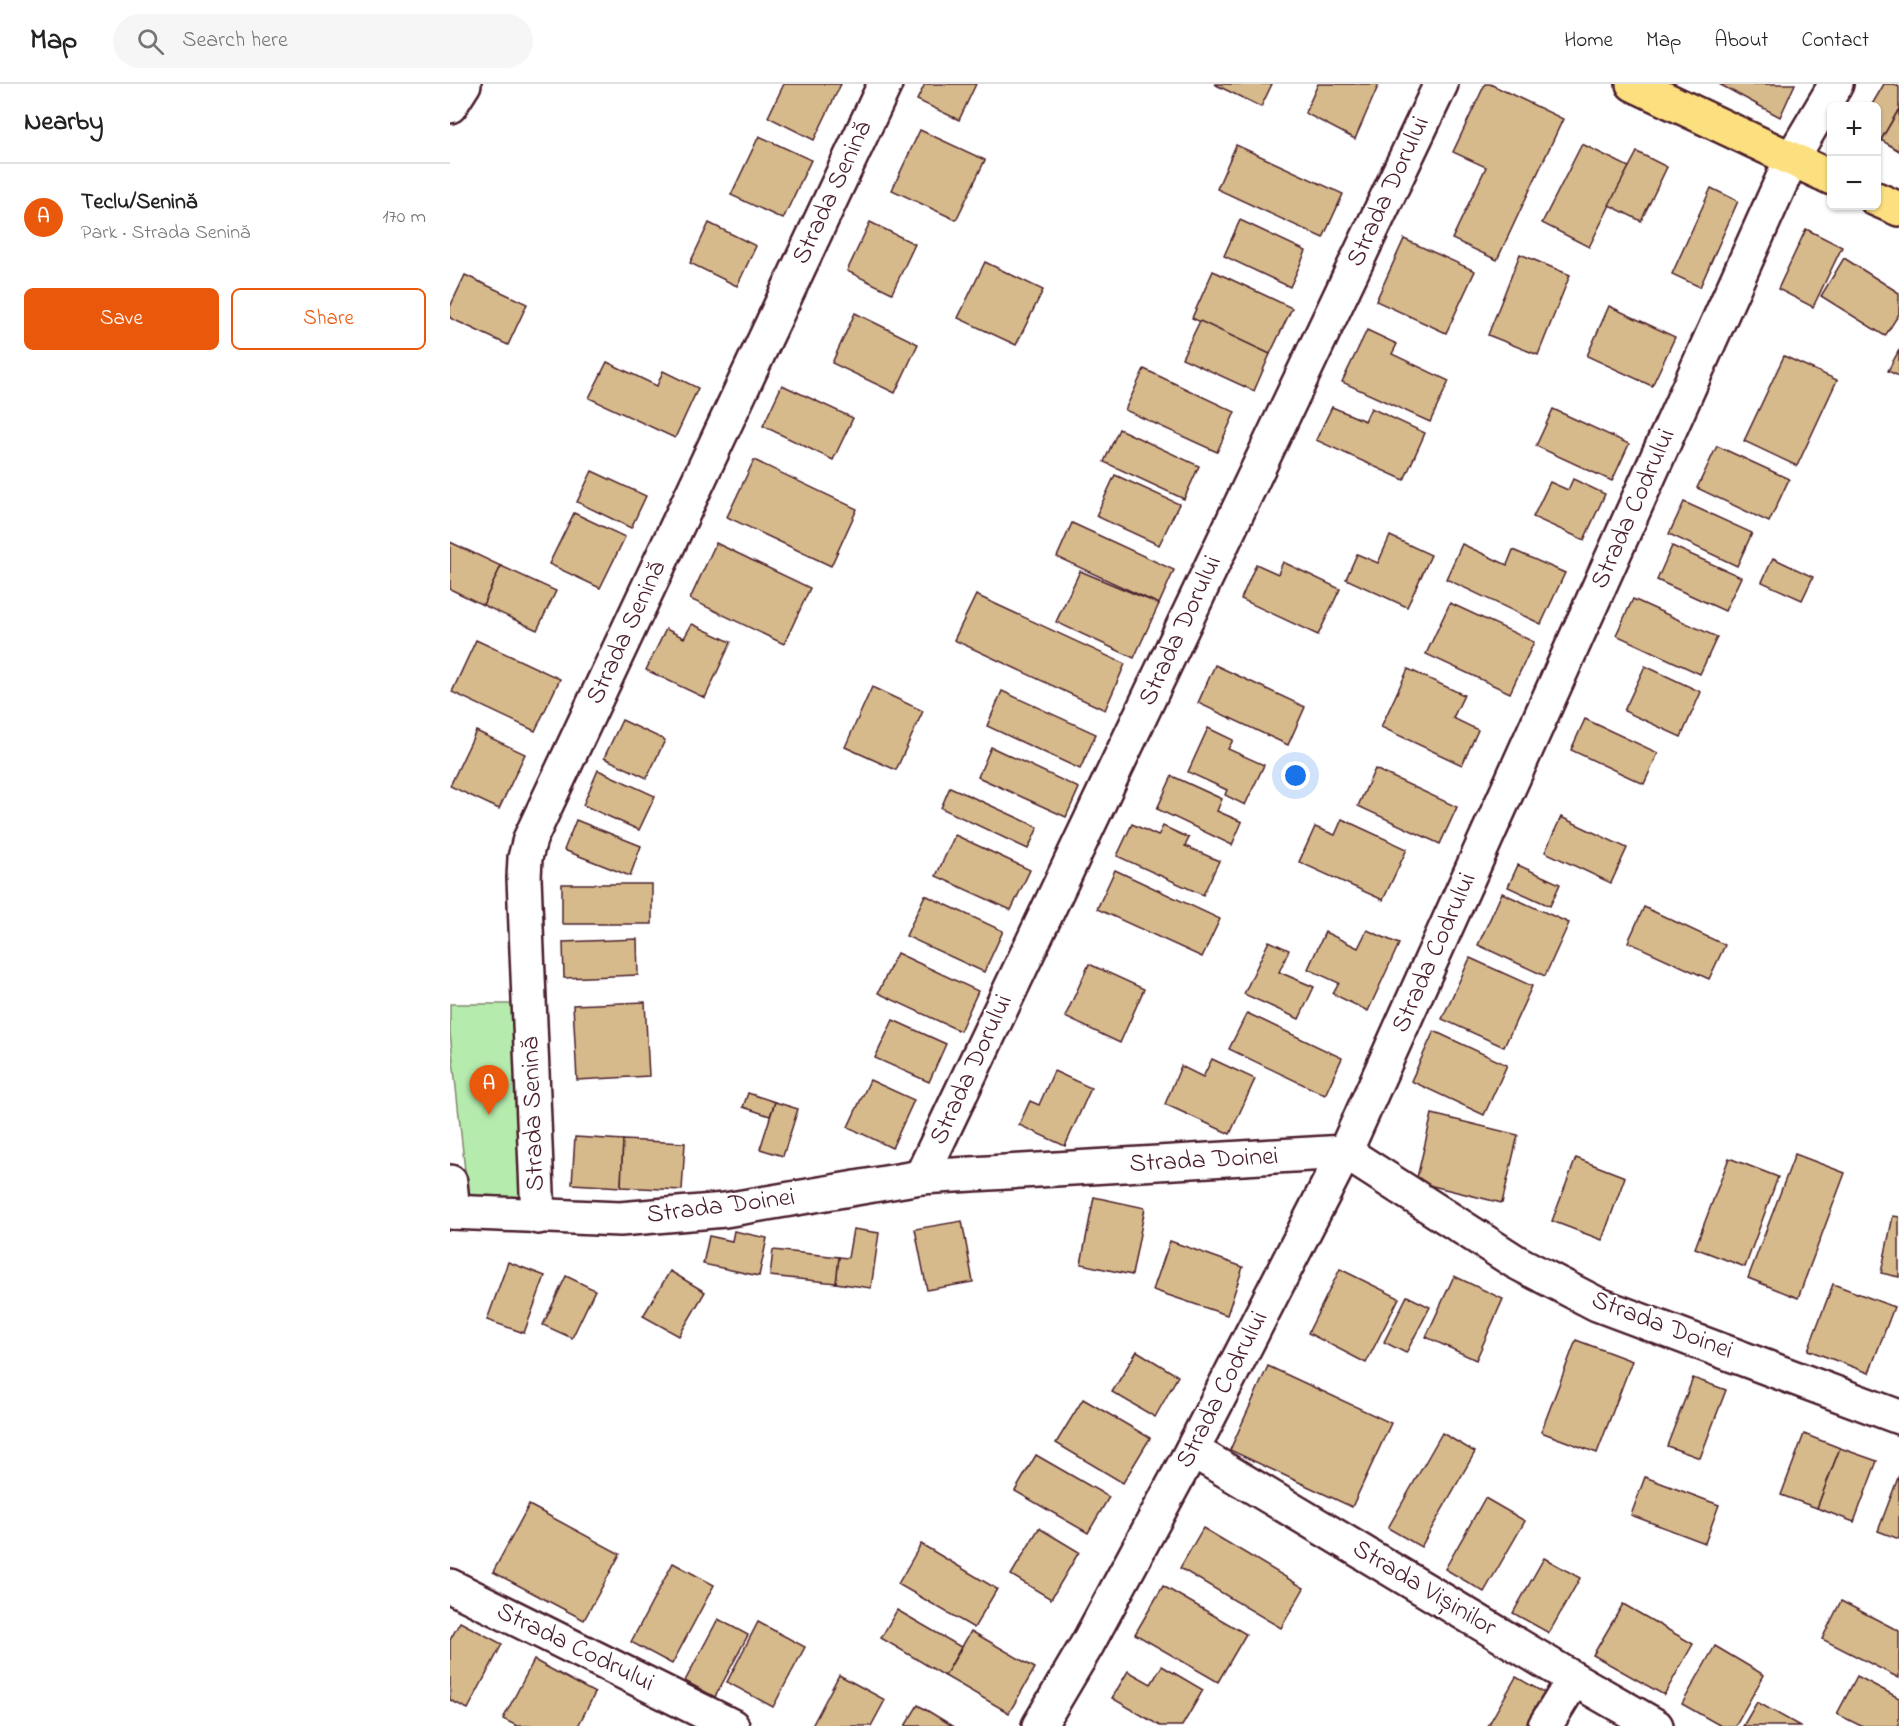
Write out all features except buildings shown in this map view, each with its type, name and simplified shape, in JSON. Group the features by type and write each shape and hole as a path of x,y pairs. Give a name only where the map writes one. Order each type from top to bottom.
{"main road":[{"path":"1633,84 1827,176"},
{"path":"1881,201 1899,209"}],"street":[{"path":"450,106 464,84"},
{"name":"Strada Senină","path":"538,1216 524,878 525,858 530,839 885,84"},
{"name":"Strada Dorului","path":"921,1177 1441,84"},
{"name":"Strada Codrului","path":"1039,1726 1088,1643 1192,1450 1346,1152 1791,160 1836,84"},
{"name":"Strada Doinei","path":"451,1202 538,1216 620,1219 725,1210 921,1177 1346,1152 1516,1262 1597,1304 1899,1416"},
{"name":"Strada Vișinilor","path":"1192,1450 1656,1726"},
{"name":"Strada Codrului","path":"450,1586 732,1726"},
{"path":"1545,1726 1574,1679"}],"green space":[{"path":"450,1004 512,1004 523,1199 468,1198 450,1033"}],"place":[{"name":"Teclu/Senină","path":"489,1115"}]}
